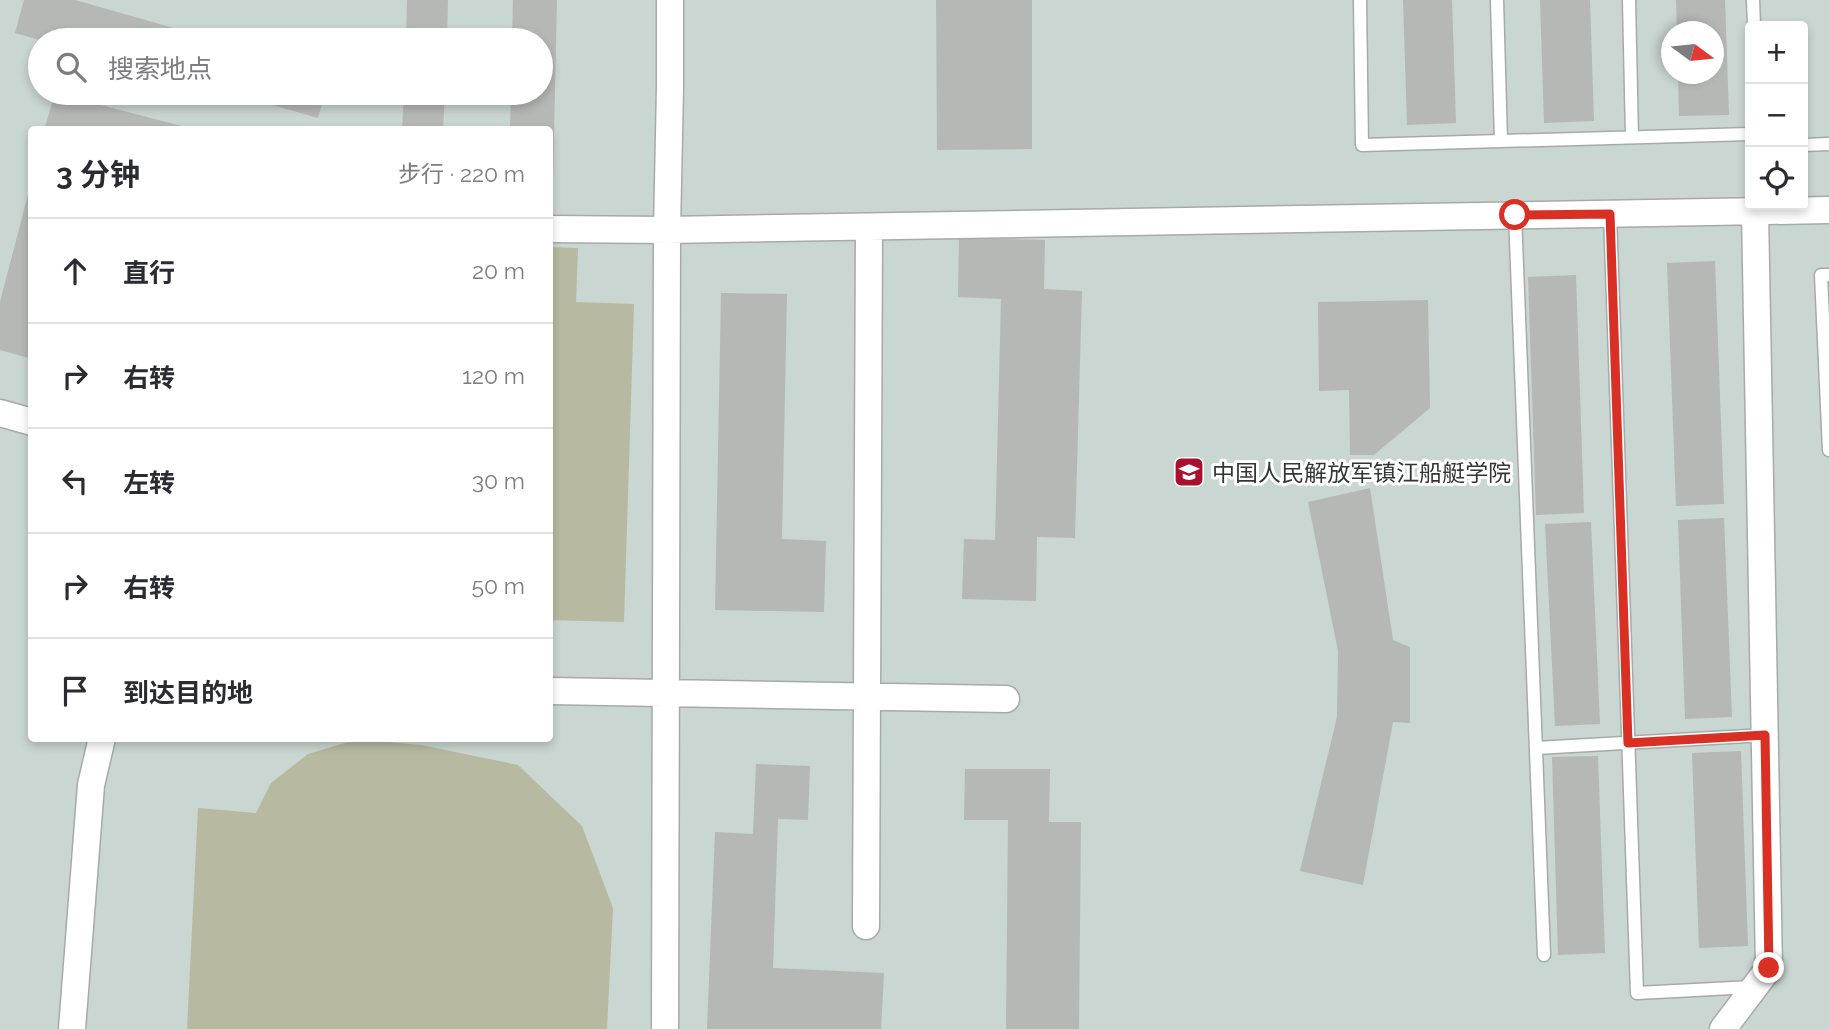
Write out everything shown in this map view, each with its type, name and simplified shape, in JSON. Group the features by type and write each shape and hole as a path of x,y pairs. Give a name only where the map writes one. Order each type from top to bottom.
{"street":[{"path":"666,1029 667,230 670,0"},
{"path":"553,229 869,227 1829,210"},
{"path":"1723,1029 1769,968 1755,211"},
{"path":"866,926 869,227"},
{"path":"0,413 28,421"},
{"path":"553,691 1006,699"},
{"path":"72,1029 91,785 101,742"}],"lane":[{"path":"1360,0 1362,145 1745,134"},
{"path":"1497,0 1501,141"},
{"path":"1629,0 1632,137"},
{"path":"1753,0 1754,21"},
{"path":"1808,145 1829,144"},
{"path":"1610,214 1637,993 1755,986"},
{"path":"1515,215 1544,955"},
{"path":"1829,275 1821,275 1829,450"},
{"path":"1536,748 1765,735"}],"shaded area":[{"name":"中国人民解放军镇江船艇学院","path":"0,0 1829,0 1829,1029 0,1029"}],"green space":[{"path":"553,247 578,248 576,302 634,304 624,622 553,620"},
{"path":"348,742 390,742 421,745 518,765 582,826 613,908 607,1029 187,1029 198,808 256,813 271,783 308,754"}],"building":[{"path":"24,0 75,0 174,28 28,28 28,37 15,33"},
{"path":"407,0 448,0 447,28 406,28"},
{"path":"513,0 557,0 553,178 553,126 510,126 511,105 553,105 553,28 512,28"},
{"path":"936,0 1032,0 1032,149 937,150"},
{"path":"1403,0 1452,0 1456,123 1407,125"},
{"path":"1540,0 1590,0 1594,121 1544,123"},
{"path":"1676,0 1725,0 1729,115 1679,116 1678,84 1724,84 1724,21 1677,21"},
{"path":"51,105 101,105 182,126 45,126"},
{"path":"272,105 322,105 318,118"},
{"path":"403,105 444,105 443,126 402,126"},
{"path":"28,195 28,358 0,350 0,302"},
{"path":"959,238 1045,240 1044,289 1082,291 1075,538 1037,537 1036,601 962,599 964,539 995,540 1001,299 958,297"},
{"path":"1715,261 1724,504 1676,506 1667,263"},
{"path":"1576,275 1584,513 1536,515 1528,277"},
{"path":"721,293 787,294 782,539 826,541 824,612 715,610"},
{"path":"1428,300 1430,408 1374,455 1350,455 1349,390 1319,391 1318,302"},
{"path":"1370,488 1393,640 1410,647 1410,723 1393,722 1363,885 1300,871 1337,717 1338,651 1308,502"},
{"path":"1724,518 1732,717 1685,719 1678,520"},
{"path":"1591,522 1600,724 1555,726 1545,524"},
{"path":"1741,751 1748,946 1699,948 1692,753"},
{"path":"1598,756 1605,953 1558,955 1552,757"},
{"path":"756,764 810,766 808,820 778,819 773,968 884,973 881,1029 707,1029 715,832 753,834"},
{"path":"965,769 1050,769 1049,822 1081,822 1079,1029 1006,1029 1008,820 964,820"}],"place":[{"name":"中国人民解放军镇江船艇学院","path":"1189,472"}],"route":[{"path":"1515,215 1610,214 1628,743 1765,735 1769,968"}]}
